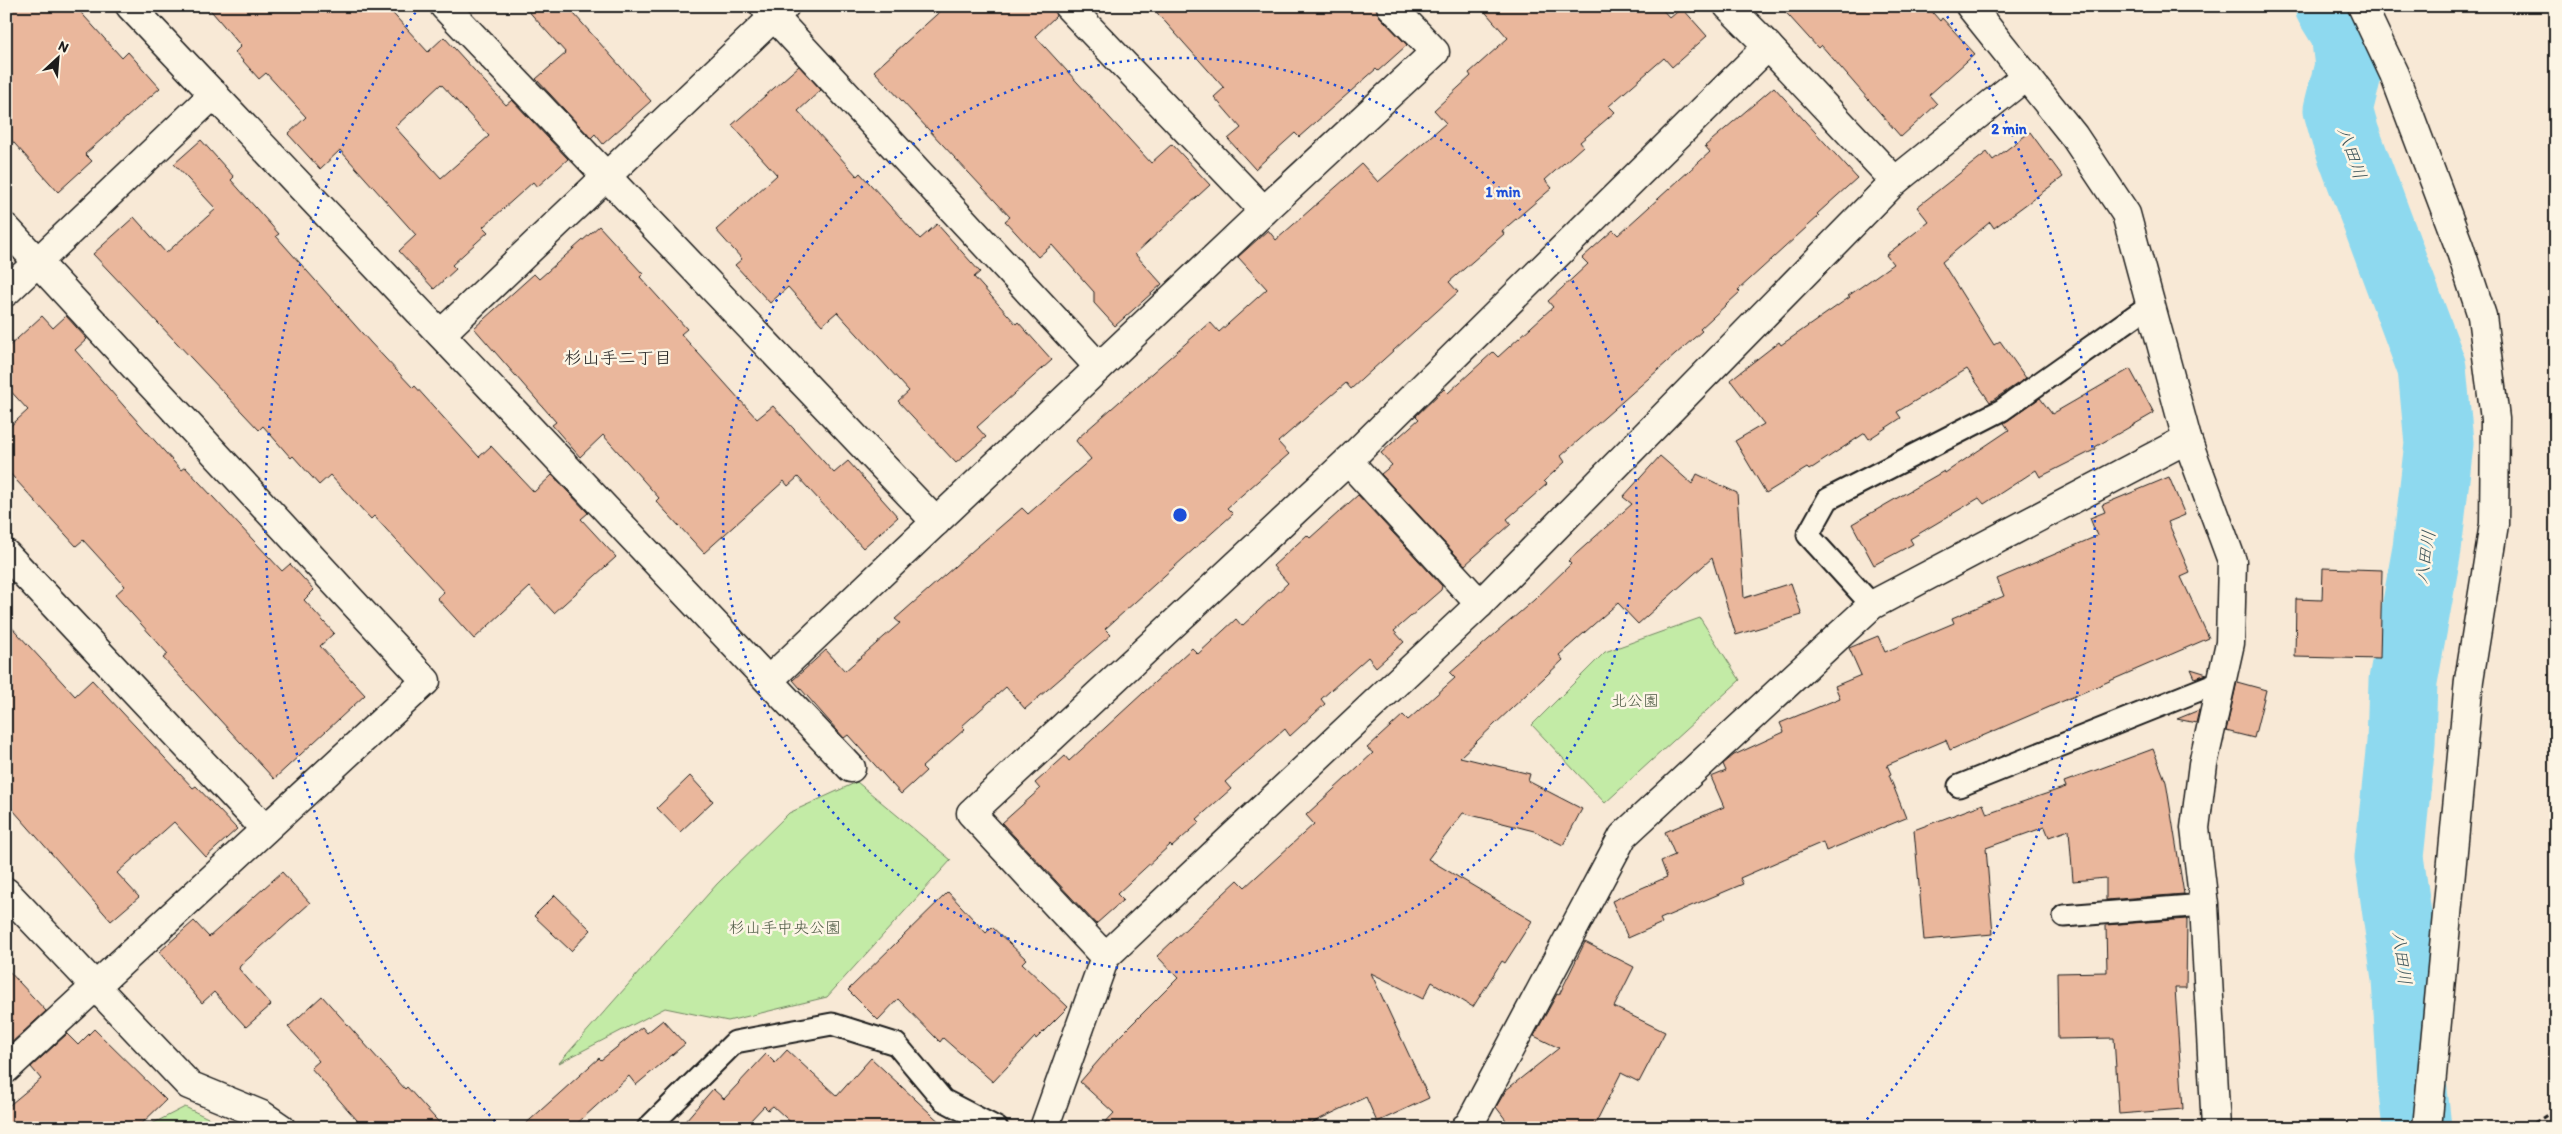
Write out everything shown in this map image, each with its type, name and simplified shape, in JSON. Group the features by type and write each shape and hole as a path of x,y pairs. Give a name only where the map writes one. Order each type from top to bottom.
{"street":[{"path":"130,6 851,768"},
{"path":"444,6 936,522"},
{"path":"1068,6 1264,211"},
{"path":"769,680 1264,211 1435,52 1391,6"},
{"path":"1728,6 1895,181"},
{"path":"1970,6 2074,136 2126,214 2187,439 2232,561 2230,643 2203,764 2195,828 2204,905 2216,1128"},
{"path":"2362,6 2394,74 2459,246 2479,307 2495,419 2494,524 2469,680 2427,1128"},
{"path":"441,334 606,176 774,10 1100,367"},
{"path":"1105,957 971,813 1348,461 1768,46"},
{"path":"1044,1128 1105,957 1480,604 1895,181 2026,76"},
{"path":"6,292 214,94"},
{"path":"6,228 426,681 6,1069"},
{"path":"1468,1127 1623,836 1872,605 2187,439"},
{"path":"1348,461 1480,604"},
{"path":"6,554 265,829"},
{"path":"6,892 189,1085 262,1115 281,1128"}],"lane":[{"path":"1872,605 1808,535 1828,499 2002,410 2150,304"},
{"path":"1959,786 2222,681"},
{"path":"2064,916 2204,905"},
{"path":"648,1128 735,1042 832,1024 896,1044 943,1100 997,1128"}],"path":[{"path":"2527,1128 2556,1110"}],"green space":[{"name":"北公園","path":"1700,618 1740,680 1605,803 1532,725 1605,652"},
{"name":"杉山手中央公園","path":"857,782 951,860 827,997 728,1021 665,1008 559,1063 717,884 789,813"},
{"path":"185,1107 229,1128 144,1128"}],"building":[{"path":"6,6 75,6 122,58 128,52 160,88 85,154 92,161 58,192 6,134"},
{"path":"207,6 386,6 428,52 444,37 506,105 512,100 568,159 537,187 533,182 483,227 488,232 452,265 456,269 434,289 399,251 416,235 340,150 320,169 288,134 306,117 266,73 259,79 235,52 241,46","holes":["441,84 489,136 441,178 395,127"]},
{"path":"524,6 567,6 651,101 603,144 595,134 591,138 536,79 566,53"},
{"path":"946,6 1053,6 1056,16 1035,36 1151,163 1172,144 1210,185 1135,254 1162,284 1115,326 1094,303 1094,292 1052,245 1038,257 1005,221 1010,217 874,71"},
{"path":"1151,6 1375,6 1380,17 1407,45 1378,71 1376,69 1299,137 1295,133 1255,169 1228,139 1241,128 1214,97 1224,88"},
{"path":"1480,6 1659,6 1670,18 1682,8 1707,36 1672,67 1664,58 1609,106 1615,112 1580,142 1583,146 1545,180 1552,188 1502,231 1504,234 1449,282 1458,292 1351,389 1346,383 1278,442 1289,454 1227,508 1233,514 1105,629 1111,635 1025,709 1006,687 962,726 965,729 922,767 926,771 901,794 848,735 844,738 793,680 826,650 845,671 900,623 895,619 1022,508 1028,514 1091,459 1076,441 1078,438 1210,322 1219,332 1267,289 1238,257 1268,230 1276,240 1362,164 1378,182 1446,123 1434,110 1471,76 1469,73 1508,38"},
{"path":"1780,6 1927,6 1940,21 1942,18 1975,54 1929,95 1937,104 1901,137 1821,45 1818,48"},
{"path":"799,66 821,90 798,111 857,176 860,173 920,239 937,224 980,272 974,277 1016,324 1018,322 1052,360 977,427 986,437 956,463 898,401 909,391 837,312 822,325 788,287 770,303 735,265 742,259 716,230 777,175 732,125"},
{"path":"1774,87 1857,178 1817,214 1819,216 1738,290 1740,292 1700,329 1702,331 1561,456 1565,462 1544,481 1547,484 1507,519 1511,524 1465,565 1381,474 1392,465 1381,453 1419,419 1416,416 1444,389 1448,393 1493,352 1498,357 1553,307 1548,301 1588,264 1582,258 1613,230 1618,235 1710,152 1705,146"},
{"path":"2030,132 2063,177 1994,228 1990,222 1942,262 1994,345 2000,341 2026,378 1990,402 1967,369 1897,412 1901,418 1869,439 1865,433 1809,470 1807,468 1766,493 1735,441 1764,424 1730,380 1779,342 1781,345 1850,297 1848,296 1893,264 1886,255 1929,222 1917,207 1987,152 1993,160"},
{"path":"201,140 234,177 231,180 279,234 276,236 370,342 413,388 415,386 479,457 491,446 534,492 552,475 588,513 581,519 616,557 554,613 530,587 474,639 437,598 444,592 374,516 371,519 330,475 319,485 293,456 291,458 263,426 259,430 93,254 134,217 166,253 216,209 174,164"},
{"path":"599,226 643,274 640,277 687,329 681,334 757,419 773,406 834,473 848,461 898,517 863,548 798,477 788,486 784,481 704,553 656,501 659,498 603,435 580,457 552,425 556,422 474,328 534,274 539,279"},
{"path":"42,316 53,328 66,316 87,339 75,350 181,470 185,467 282,571 290,564 314,590 304,600 334,633 320,646 365,695 274,779 163,658 168,654 115,595 125,586 83,540 76,546 6,469 6,430 28,410 6,386 6,349"},
{"path":"2130,369 2154,413 2095,447 2096,449 2040,477 2036,470 1984,504 1979,498 1910,539 1913,544 1874,565 1852,524 1944,471 1945,473 2009,430 2004,423 2040,398 2052,414"},
{"path":"1660,456 1692,484 1697,474 1737,493 1744,598 1791,583 1802,615 1736,635 1712,558 1638,624 1618,603 1559,655 1563,660 1460,757 1530,774 1528,781 1582,809 1563,845 1534,831 1463,813 1428,859 1532,921 1505,963 1502,961 1473,1007 1432,982 1423,999 1371,973 1429,1098 1377,1122 1366,1097 1301,1128 1100,1128 1114,1113 1080,1082 1118,1038 1178,978 1157,956 1238,880 1245,887 1314,824 1306,815 1373,753 1367,748 1403,715 1408,720 1455,678 1450,673 1534,600 1571,564 1568,561 1632,504 1623,497"},
{"path":"2169,477 2185,515 2168,522 2190,573 2181,577 2209,638 1950,750 1946,740 1887,765 1906,818 1826,851 1823,842 1740,878 1743,884 1660,919 1662,923 1628,938 1612,901 1667,877 1661,861 1675,855 1665,832 1724,807 1711,777 1726,771 1723,764 1734,755 1784,732 1780,723 1840,698 1835,686 1861,675 1849,648 1878,636 1885,652 1954,623 1952,618 2004,596 1997,579 2097,536 2090,518 2105,512 2102,505"},
{"path":"1358,495 1442,586 1441,590 1394,631 1404,642 1376,667 1368,657 1321,699 1325,704 1290,736 1285,729 1225,782 1231,789 1197,819 1200,822 1172,847 1170,845 1117,894 1123,900 1096,924 1002,823 1040,789 1035,783 1065,756 1069,761 1192,648 1198,654 1236,619 1242,626 1288,583 1273,566 1307,535 1310,538"},
{"path":"2323,568 2382,570 2380,659 2295,657 2296,599 2322,600"},
{"path":"6,621 75,696 92,680 193,788 196,786 237,829 206,857 174,822 117,873 139,897 111,921 6,802"},
{"path":"2191,669 2207,674 2195,678"},
{"path":"2237,682 2266,690 2254,738 2226,731"},
{"path":"2199,710 2196,723 2177,719"},
{"path":"2153,749 2166,782 2184,894 2106,900 2106,878 2073,881 2069,830 2049,837 2045,827 1986,848 1993,934 1924,940 1914,830 1983,804 1987,814 2066,787 2064,782"},
{"path":"690,776 713,801 680,832 657,808"},
{"path":"282,872 310,903 240,966 239,969 271,1005 246,1027 214,992 202,1003 159,952 194,921 209,937"},
{"path":"948,892 986,933 992,927 1026,959 1022,963 1068,1007 1036,1039 1035,1037 993,1082 943,1038 940,1042 898,999 878,1020 848,990"},
{"path":"555,895 591,930 571,951 534,916"},
{"path":"2187,919 2186,988 2175,988 2183,1109 2119,1114 2114,1038 2058,1039 2057,973 2107,972 2106,925"},
{"path":"1585,942 1634,967 1614,1007 1665,1032 1639,1082 1621,1073 1593,1128 1512,1128 1496,1107 1506,1090 1559,1048 1534,1036 1557,994 1559,995"},
{"path":"6,968 46,1011 10,1044 6,1040"},
{"path":"322,996 405,1089 407,1087 444,1128 364,1128 311,1068 319,1061 288,1027"},
{"path":"663,1020 685,1044 636,1085 629,1076 572,1128 521,1128 599,1058 601,1060 642,1027 647,1033"},
{"path":"94,1029 166,1100 137,1128 6,1128 6,1108 41,1079 31,1067 67,1034 78,1045"},
{"path":"787,1050 837,1096 871,1058 946,1128 797,1128 773,1106 768,1110 764,1106 749,1122 756,1128 679,1128 713,1089 724,1099 766,1054 775,1063"}],"waterway":[{"name":"八田川","path":"2329,6 2345,32 2349,66 2338,110 2345,135 2432,368 2439,443 2427,549 2403,681 2401,743 2389,857 2406,978 2412,1081 2417,1128"}],"district":[{"name":"杉山手二丁目","path":"618,358"}]}
